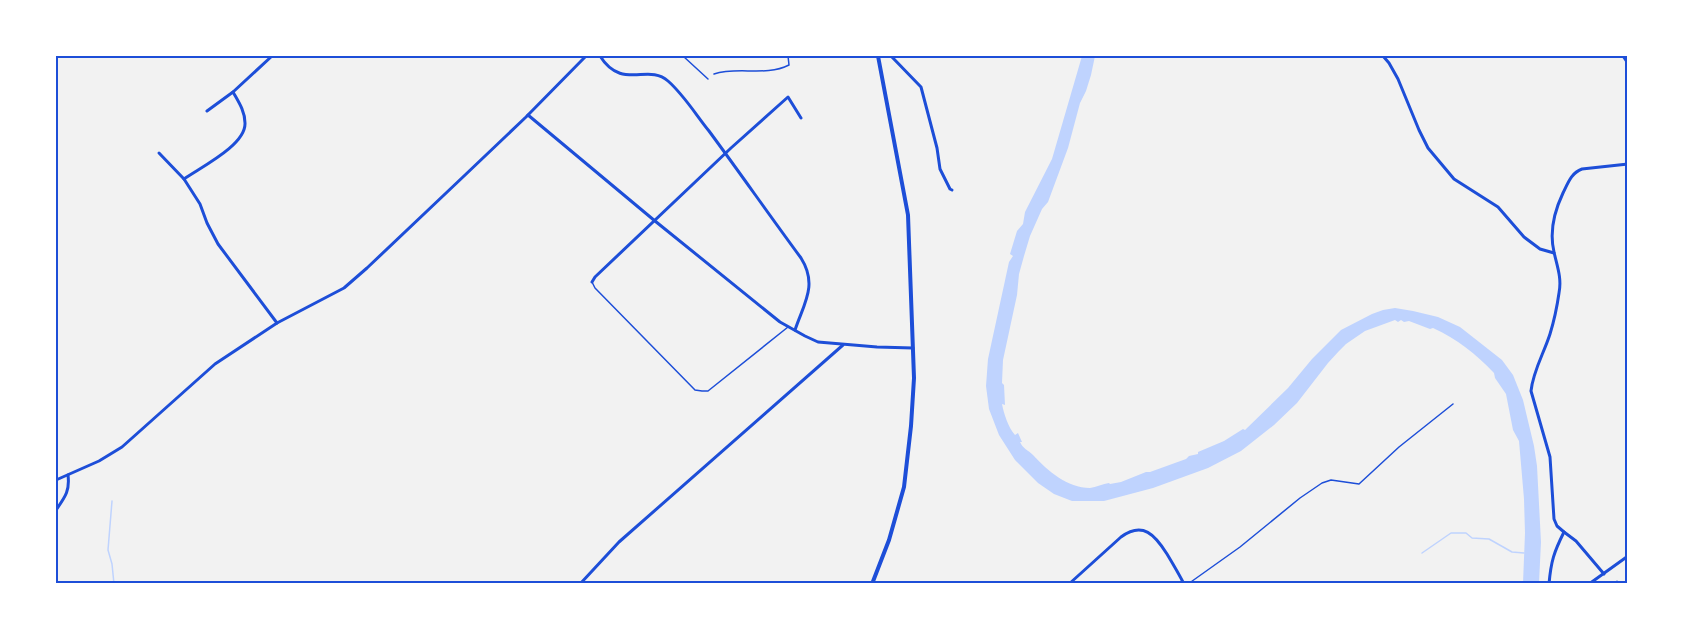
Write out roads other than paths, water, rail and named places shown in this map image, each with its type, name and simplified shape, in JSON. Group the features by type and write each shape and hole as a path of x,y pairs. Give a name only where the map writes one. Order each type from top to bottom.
{"main road":[{"path":"1624,56 1628,62"}],"street":[{"path":"207,111 233,92 272,56"},
{"path":"56,480 99,461 122,447 215,364 277,323 344,288 368,268 528,115 586,56"},
{"path":"600,56 606,65 619,74 637,76 655,74 666,78 725,153 808,269 810,284 808,294 795,330"},
{"path":"872,584 889,540 904,487 914,378 908,215 878,56"},
{"path":"891,56 921,87 937,148 940,169 946,184 952,190"},
{"path":"1383,56 1398,79 1428,148 1454,179 1498,207 1524,237 1540,249 1554,253"},
{"path":"184,179 234,146 242,137 246,124 242,107 233,92"},
{"path":"592,282 725,153 788,97 801,118"},
{"path":"528,115 780,322 818,342 913,348"},
{"path":"159,153 184,179 201,204 218,244 277,323"},
{"path":"1604,574 1576,541 1557,526 1554,519 1550,457 1531,391 1532,381 1550,334 1560,290 1560,270 1554,253 1552,222 1556,207 1570,178 1577,171 1628,164"},
{"path":"580,584 619,542 843,345"},
{"path":"56,510 67,492 68,475"},
{"path":"1069,584 1126,533 1139,530 1146,531 1157,539 1186,584"},
{"path":"1549,584 1552,560 1564,532"},
{"path":"1589,584 1628,555"}],"lane":[{"path":"592,282 595,288 695,390 708,391 789,327"},
{"path":"1186,584 1240,547 1322,483 1331,480 1359,484 1399,447 1453,404"}],"water":[{"path":"1082,56 1095,56 1091,75 1048,202 1042,209 1030,236 1019,274 1017,295 1003,360 1002,383 1005,405 1002,404 1010,428 1015,435 1018,433 1023,446 1052,472 1074,485 1090,488 1121,482 1198,454 1243,429 1245,430 1288,388 1312,359 1341,330 1372,314 1395,308 1438,317 1460,327 1502,360 1513,375 1523,400 1537,466 1541,542 1539,583 1523,583 1525,533 1519,441 1513,430 1506,394 1494,373 1466,348 1433,328 1409,321 1395,320 1365,331 1346,344 1297,403 1241,451 1208,468 1153,488 1104,501 1072,501 1054,494 1038,483 1015,460 999,435 989,409 986,386 988,359 1017,231 1023,224 1025,212 1052,159"}],"waterway":[{"path":"112,501 108,550 114,584"},
{"path":"1422,553 1451,533 1466,533 1472,538 1489,539 1512,552 1524,553"}]}
